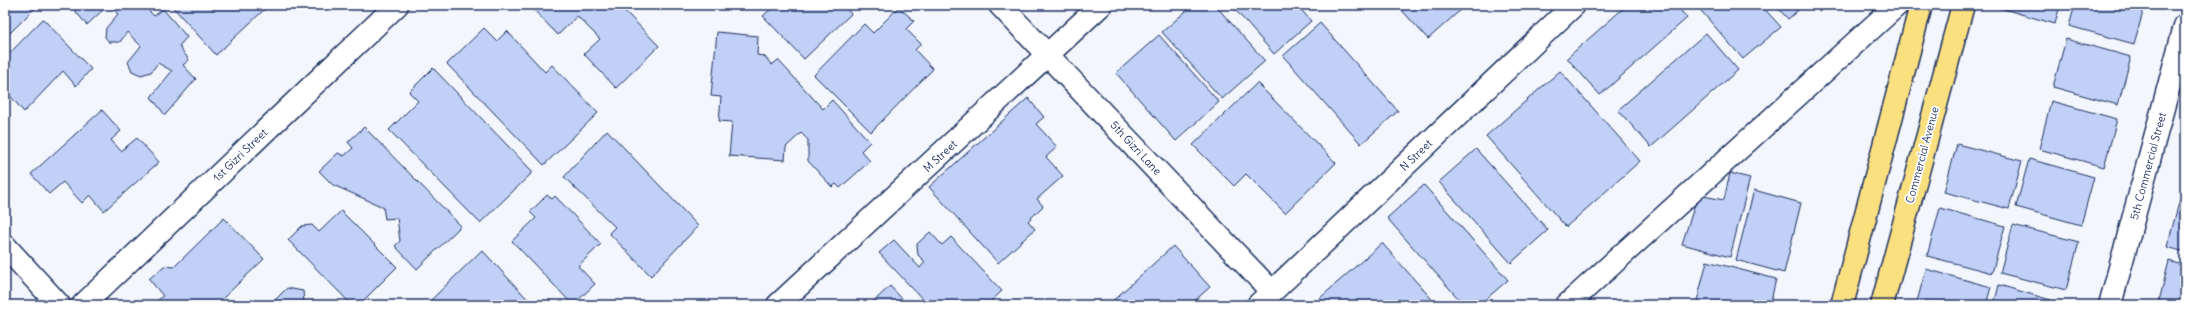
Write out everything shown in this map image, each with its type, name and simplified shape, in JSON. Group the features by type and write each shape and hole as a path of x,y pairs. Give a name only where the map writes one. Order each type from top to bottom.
{"main road":[{"path":"1842,305 1921,5"},
{"name":"Commercial Avenue","path":"1882,305 1963,5"}],"street":[{"name":"1st Gizri Street","path":"84,305 397,5"},
{"name":"5th Gizri Lane","path":"1000,5 1048,56 1265,299"},
{"name":"M Street","path":"778,305 1048,56 1101,5"},
{"name":"N Street","path":"1265,299 1574,5"},
{"path":"1567,305 1897,5"},
{"name":"5th Commercial Street","path":"2110,305 2185,26"},
{"path":"5,246 59,305"}],"building":[{"path":"5,5 32,5 35,8 5,38"},
{"path":"70,5 108,5 87,25"},
{"path":"108,5 143,5 154,16 163,9 187,37 179,46 189,60 183,65 196,79 165,115 151,97 172,71 158,63 151,72 141,75 132,71 128,62 141,46 127,32 120,42 109,42 105,37 106,28 118,14"},
{"path":"171,5 265,5 267,7 216,55"},
{"path":"529,5 619,5 659,46 616,88 584,54 600,39 577,16 558,35"},
{"path":"775,5 849,5 846,8 851,14 804,59 763,16"},
{"path":"1193,5 1215,5 1265,61 1222,99 1162,32"},
{"path":"1231,5 1297,5 1311,21 1274,54"},
{"path":"1397,5 1466,5 1428,39"},
{"path":"1627,5 1676,5 1687,18 1600,95 1567,58"},
{"path":"1696,5 1761,5 1781,27 1743,59"},
{"path":"1775,5 1804,5 1788,19"},
{"path":"1990,5 2060,5 2055,24"},
{"path":"2075,5 2145,5 2134,44 2069,26"},
{"path":"899,7 914,21 906,29 921,44 915,50 933,69 871,132 814,75 864,24 873,33"},
{"path":"43,19 91,69 76,86 63,71 24,112 5,90 5,58"},
{"path":"1320,23 1398,111 1361,144 1283,56"},
{"path":"484,28 497,41 507,31 545,72 552,65 598,113 544,165 447,64"},
{"path":"717,32 758,36 757,55 764,56 772,65 778,60 823,109 832,100 870,142 861,151 870,161 840,188 836,184 832,187 808,161 808,140 801,133 786,147 785,160 729,156 732,122 719,121 721,97 711,96"},
{"path":"1706,33 1738,70 1651,147 1618,110"},
{"path":"1159,35 1219,102 1176,141 1116,73"},
{"path":"2066,39 2131,57 2118,105 2053,87"},
{"path":"433,68 533,172 480,223 389,130 418,101 409,92"},
{"path":"1560,71 1640,161 1566,227 1486,136"},
{"path":"1257,83 1336,163 1285,213 1246,174 1234,186 1193,145"},
{"path":"1028,98 1044,117 1036,124 1057,147 1046,157 1063,176 1037,199 1043,206 1028,221 1035,229 998,263 929,187"},
{"path":"2051,101 2117,119 2104,167 2039,149"},
{"path":"102,110 121,131 111,140 121,151 137,138 159,162 104,211 90,195 82,203 63,182 49,194 31,174"},
{"path":"364,127 461,226 417,269 395,246 400,241 397,218 385,219 383,207 333,185 319,171 338,153 344,156 353,148 348,142"},
{"path":"607,130 698,226 651,276 609,233 615,227 564,177"},
{"path":"1957,144 2022,161 2009,209 1944,192"},
{"path":"1476,149 1548,230 1511,263 1439,182"},
{"path":"2029,159 2094,177 2081,225 2016,207"},
{"path":"1730,173 1750,178 1730,257 1682,244 1698,195 1724,200"},
{"path":"1424,185 1508,280 1479,305 1464,305 1387,218"},
{"path":"1754,190 1801,203 1784,273 1736,260"},
{"path":"547,195 552,199 555,196 601,244 578,266 595,284 573,305 512,241 536,218 530,212"},
{"path":"2180,199 2185,201 2185,252 2167,247"},
{"path":"1940,208 2005,226 1992,273 1927,256"},
{"path":"341,211 397,267 359,305 352,305 288,240 302,226 312,225 319,232"},
{"path":"224,218 264,259 220,301 224,305 162,305 158,300 163,296 149,279 164,266 174,267"},
{"path":"2013,225 2079,242 2066,290 2000,273"},
{"path":"930,232 942,245 951,237 1002,291 987,305 928,305 879,253 894,240 920,268 925,262 918,255 917,244"},
{"path":"1382,243 1437,305 1326,305 1320,298"},
{"path":"1173,246 1210,287 1190,305 1108,305"},
{"path":"482,250 533,305 436,305 431,300"},
{"path":"1707,261 1776,279 1770,305 1696,305"},
{"path":"2169,261 2185,266 2185,305 2158,305"},
{"path":"1926,269 1991,287 1986,305 1916,305"},
{"path":"1999,285 2051,300 2050,305 1994,305"},
{"path":"890,286 908,305 870,305"},
{"path":"287,288 303,291 304,302 314,301 319,305 270,305"}]}
